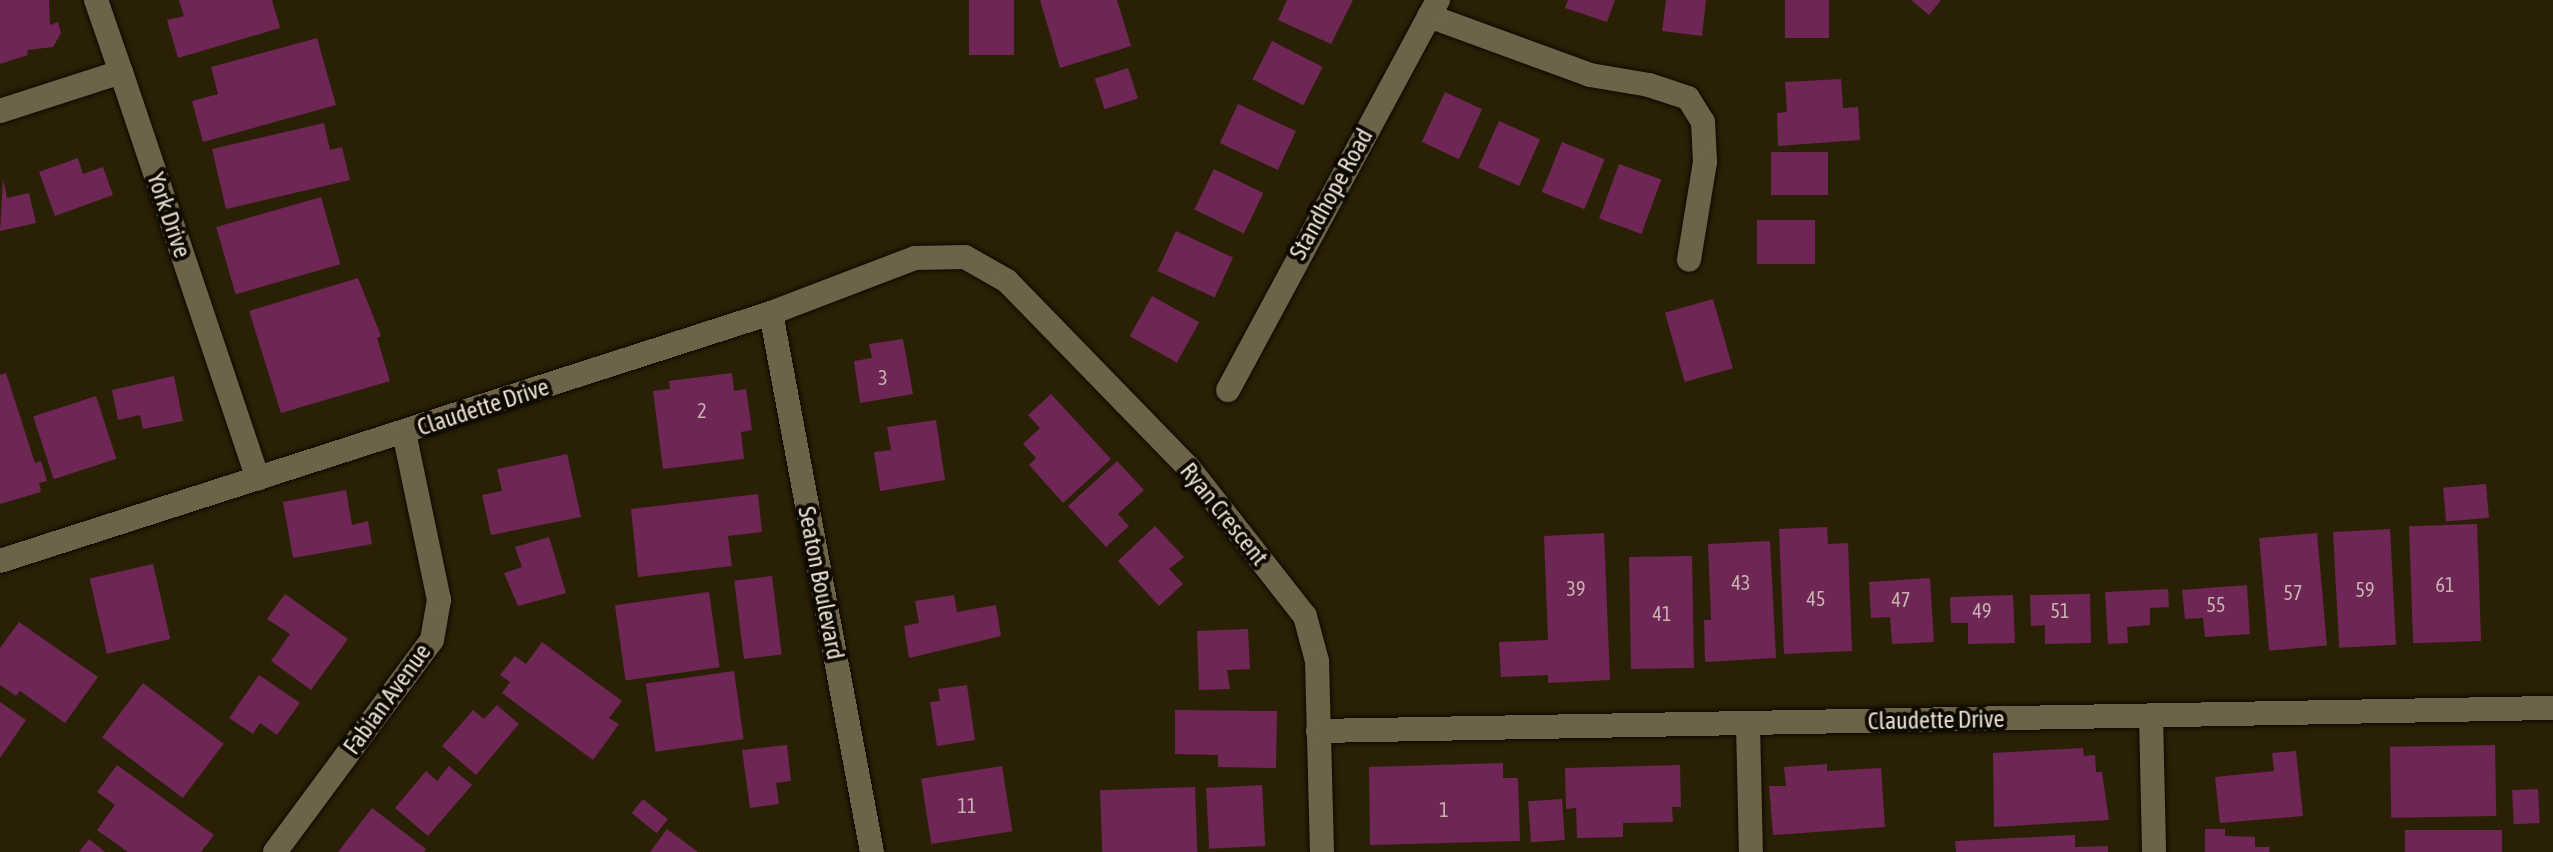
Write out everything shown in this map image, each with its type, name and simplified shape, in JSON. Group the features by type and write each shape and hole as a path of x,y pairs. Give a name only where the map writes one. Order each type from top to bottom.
{"street":[{"name":"York Drive","path":"96,0 258,479"},
{"path":"1434,8 1590,75 1649,85 1688,98 1703,122 1705,162 1689,260"},
{"name":"Standhope Road","path":"1228,390 1434,8"},
{"path":"0,111 121,72"},
{"name":"Claudette Drive","path":"0,561 771,313 915,258 965,257"},
{"name":"Ryan Crescent","path":"965,257 1007,281 1188,467 1305,616 1317,661 1322,852"},
{"name":"Seaton Boulevard","path":"771,313 872,852"},
{"name":"Fabian Avenue","path":"275,852 432,640 439,600 404,432"},
{"name":"Claudette Drive","path":"1318,731 2553,708"},
{"path":"2151,716 2154,852"},
{"path":"1748,724 1751,852"}],"building":[{"path":"0,0 49,0 50,25 58,22 61,33 53,47 27,50 28,55 0,64"},
{"path":"179,0 272,0 280,28 178,58 167,20 184,16"},
{"path":"969,0 1014,0 1014,55 969,55"},
{"path":"1040,0 1117,0 1131,46 1060,68"},
{"path":"1287,0 1353,0 1331,44 1278,20"},
{"path":"1568,0 1615,0 1607,22 1565,8"},
{"path":"1666,0 1706,0 1702,36 1662,31"},
{"path":"1785,0 1829,0 1829,38 1785,38"},
{"path":"1911,0 1941,0 1929,15"},
{"path":"317,38 336,105 203,142 192,101 218,94 211,67"},
{"path":"1272,41 1323,67 1303,105 1252,79"},
{"path":"1128,68 1138,98 1105,109 1095,79"},
{"path":"1841,79 1843,108 1858,107 1860,140 1778,146 1777,113 1787,112 1785,82"},
{"path":"1445,92 1482,109 1459,159 1422,142"},
{"path":"1238,104 1296,131 1278,170 1220,143"},
{"path":"1499,121 1540,139 1519,186 1478,168"},
{"path":"324,123 330,150 342,147 350,180 226,209 212,149"},
{"path":"1562,142 1605,159 1584,209 1542,192"},
{"path":"1771,152 1828,152 1828,195 1771,195"},
{"path":"78,158 83,174 103,167 113,195 55,216 39,172"},
{"path":"1619,164 1661,179 1641,234 1599,219"},
{"path":"1214,169 1263,193 1244,234 1194,209"},
{"path":"3,179 7,198 29,193 36,223 0,231"},
{"path":"321,197 340,264 236,294 216,227"},
{"path":"1757,220 1815,220 1815,264 1757,264"},
{"path":"1176,231 1233,258 1215,298 1157,271"},
{"path":"358,278 381,336 377,338 390,381 281,413 249,311"},
{"path":"1152,296 1199,322 1177,362 1130,336"},
{"path":"1713,299 1733,368 1685,382 1665,313"},
{"path":"903,339 913,394 860,403 854,361 872,358 869,344"},
{"path":"6,373 35,463 41,461 47,481 39,483 41,492 0,504 0,375"},
{"path":"732,373 734,391 746,389 752,430 741,432 744,459 663,469 653,391 670,389 669,381"},
{"path":"174,376 183,421 143,429 140,415 118,420 112,390"},
{"path":"1051,394 1111,459 1063,503 1029,465 1036,458 1023,444 1040,428 1028,415"},
{"path":"96,396 116,459 54,479 33,416"},
{"path":"936,420 945,480 880,491 874,452 891,450 887,427"},
{"path":"567,454 581,517 491,535 482,495 502,491 497,469"},
{"path":"1117,461 1144,490 1118,514 1129,526 1106,547 1068,506"},
{"path":"2486,484 2489,518 2446,522 2443,488"},
{"path":"346,490 352,525 368,521 372,544 293,558 283,502"},
{"path":"758,494 762,532 728,536 732,566 638,577 631,509"},
{"path":"2477,524 2481,641 2413,643 2409,526"},
{"path":"1155,526 1184,557 1169,569 1183,584 1159,606 1118,561"},
{"path":"1827,527 1828,544 1848,543 1852,651 1784,654 1779,529"},
{"path":"2390,529 2396,645 2339,648 2333,532"},
{"path":"1604,533 1610,680 1548,683 1548,675 1501,677 1499,642 1548,640 1544,536"},
{"path":"2317,533 2327,646 2269,651 2259,538"},
{"path":"549,537 566,593 518,606 504,573 522,567 515,547"},
{"path":"1770,541 1776,658 1705,662 1704,620 1711,620 1708,544"},
{"path":"1692,556 1694,668 1631,669 1629,557"},
{"path":"153,564 170,639 107,654 90,579"},
{"path":"772,576 782,654 744,659 734,581"},
{"path":"1930,578 1934,642 1892,644 1890,617 1871,618 1869,582"},
{"path":"2247,585 2250,634 2205,637 2203,618 2185,619 2182,590"},
{"path":"2168,589 2169,607 2150,608 2150,625 2127,627 2128,643 2108,644 2105,592"},
{"path":"709,592 720,667 626,680 615,605"},
{"path":"285,594 348,639 311,690 271,661 290,634 267,619"},
{"path":"2090,594 2091,643 2045,644 2045,625 2031,626 2030,595"},
{"path":"954,595 957,612 996,605 1001,636 909,658 904,626 919,623 915,601"},
{"path":"2013,595 2015,643 1968,644 1968,623 1951,623 1950,597"},
{"path":"19,622 98,677 65,723 20,691 16,696 0,685 0,648"},
{"path":"1248,629 1250,669 1227,670 1230,689 1199,690 1197,631"},
{"path":"542,642 622,701 609,718 619,724 593,760 502,693 510,682 500,675 515,656 526,664"},
{"path":"734,671 744,739 655,752 646,683"},
{"path":"259,675 300,703 277,735 260,723 253,734 229,718"},
{"path":"143,683 224,744 183,798 102,737"},
{"path":"967,685 975,740 937,746 930,702 940,701 938,689"},
{"path":"0,702 26,720 0,758"},
{"path":"497,705 519,724 476,775 442,746 473,710 484,719"},
{"path":"1175,710 1277,711 1276,768 1218,767 1218,755 1175,754"},
{"path":"787,745 791,781 776,783 779,804 750,808 742,750"},
{"path":"2495,745 2496,816 2391,818 2390,747"},
{"path":"2083,748 2084,756 2095,755 2096,772 2102,772 2109,820 1994,827 1993,753"},
{"path":"2296,751 2303,816 2220,823 2215,777 2274,771 2272,753"},
{"path":"1503,763 1503,778 1518,778 1520,841 1370,845 1369,767"},
{"path":"1827,764 1827,771 1881,768 1885,827 1773,835 1769,786 1786,786 1784,767"},
{"path":"117,765 214,835 201,852 128,852 97,830 115,805 97,792"},
{"path":"1680,765 1681,807 1672,807 1673,822 1623,823 1623,837 1577,838 1576,808 1566,809 1565,768"},
{"path":"449,766 472,785 428,836 395,808 426,771 437,781"},
{"path":"1002,766 1012,831 931,844 921,779"},
{"path":"1262,785 1265,846 1209,849 1206,788"},
{"path":"1195,787 1197,852 1102,852 1100,790"},
{"path":"2538,789 2540,823 2514,824 2512,790"},
{"path":"643,799 668,819 657,833 632,813"},
{"path":"1562,799 1565,840 1531,842 1528,801"},
{"path":"372,808 426,849 424,852 338,852"},
{"path":"667,829 698,852 650,852"},
{"path":"2205,829 2225,829 2225,836 2255,837 2255,847 2270,847 2269,852 2205,852"},
{"path":"2405,830 2502,830 2502,852 2405,852"},
{"path":"2075,835 2075,847 2108,846 2108,852 1956,852 1955,841"},
{"path":"89,839 105,852 79,852"}]}
